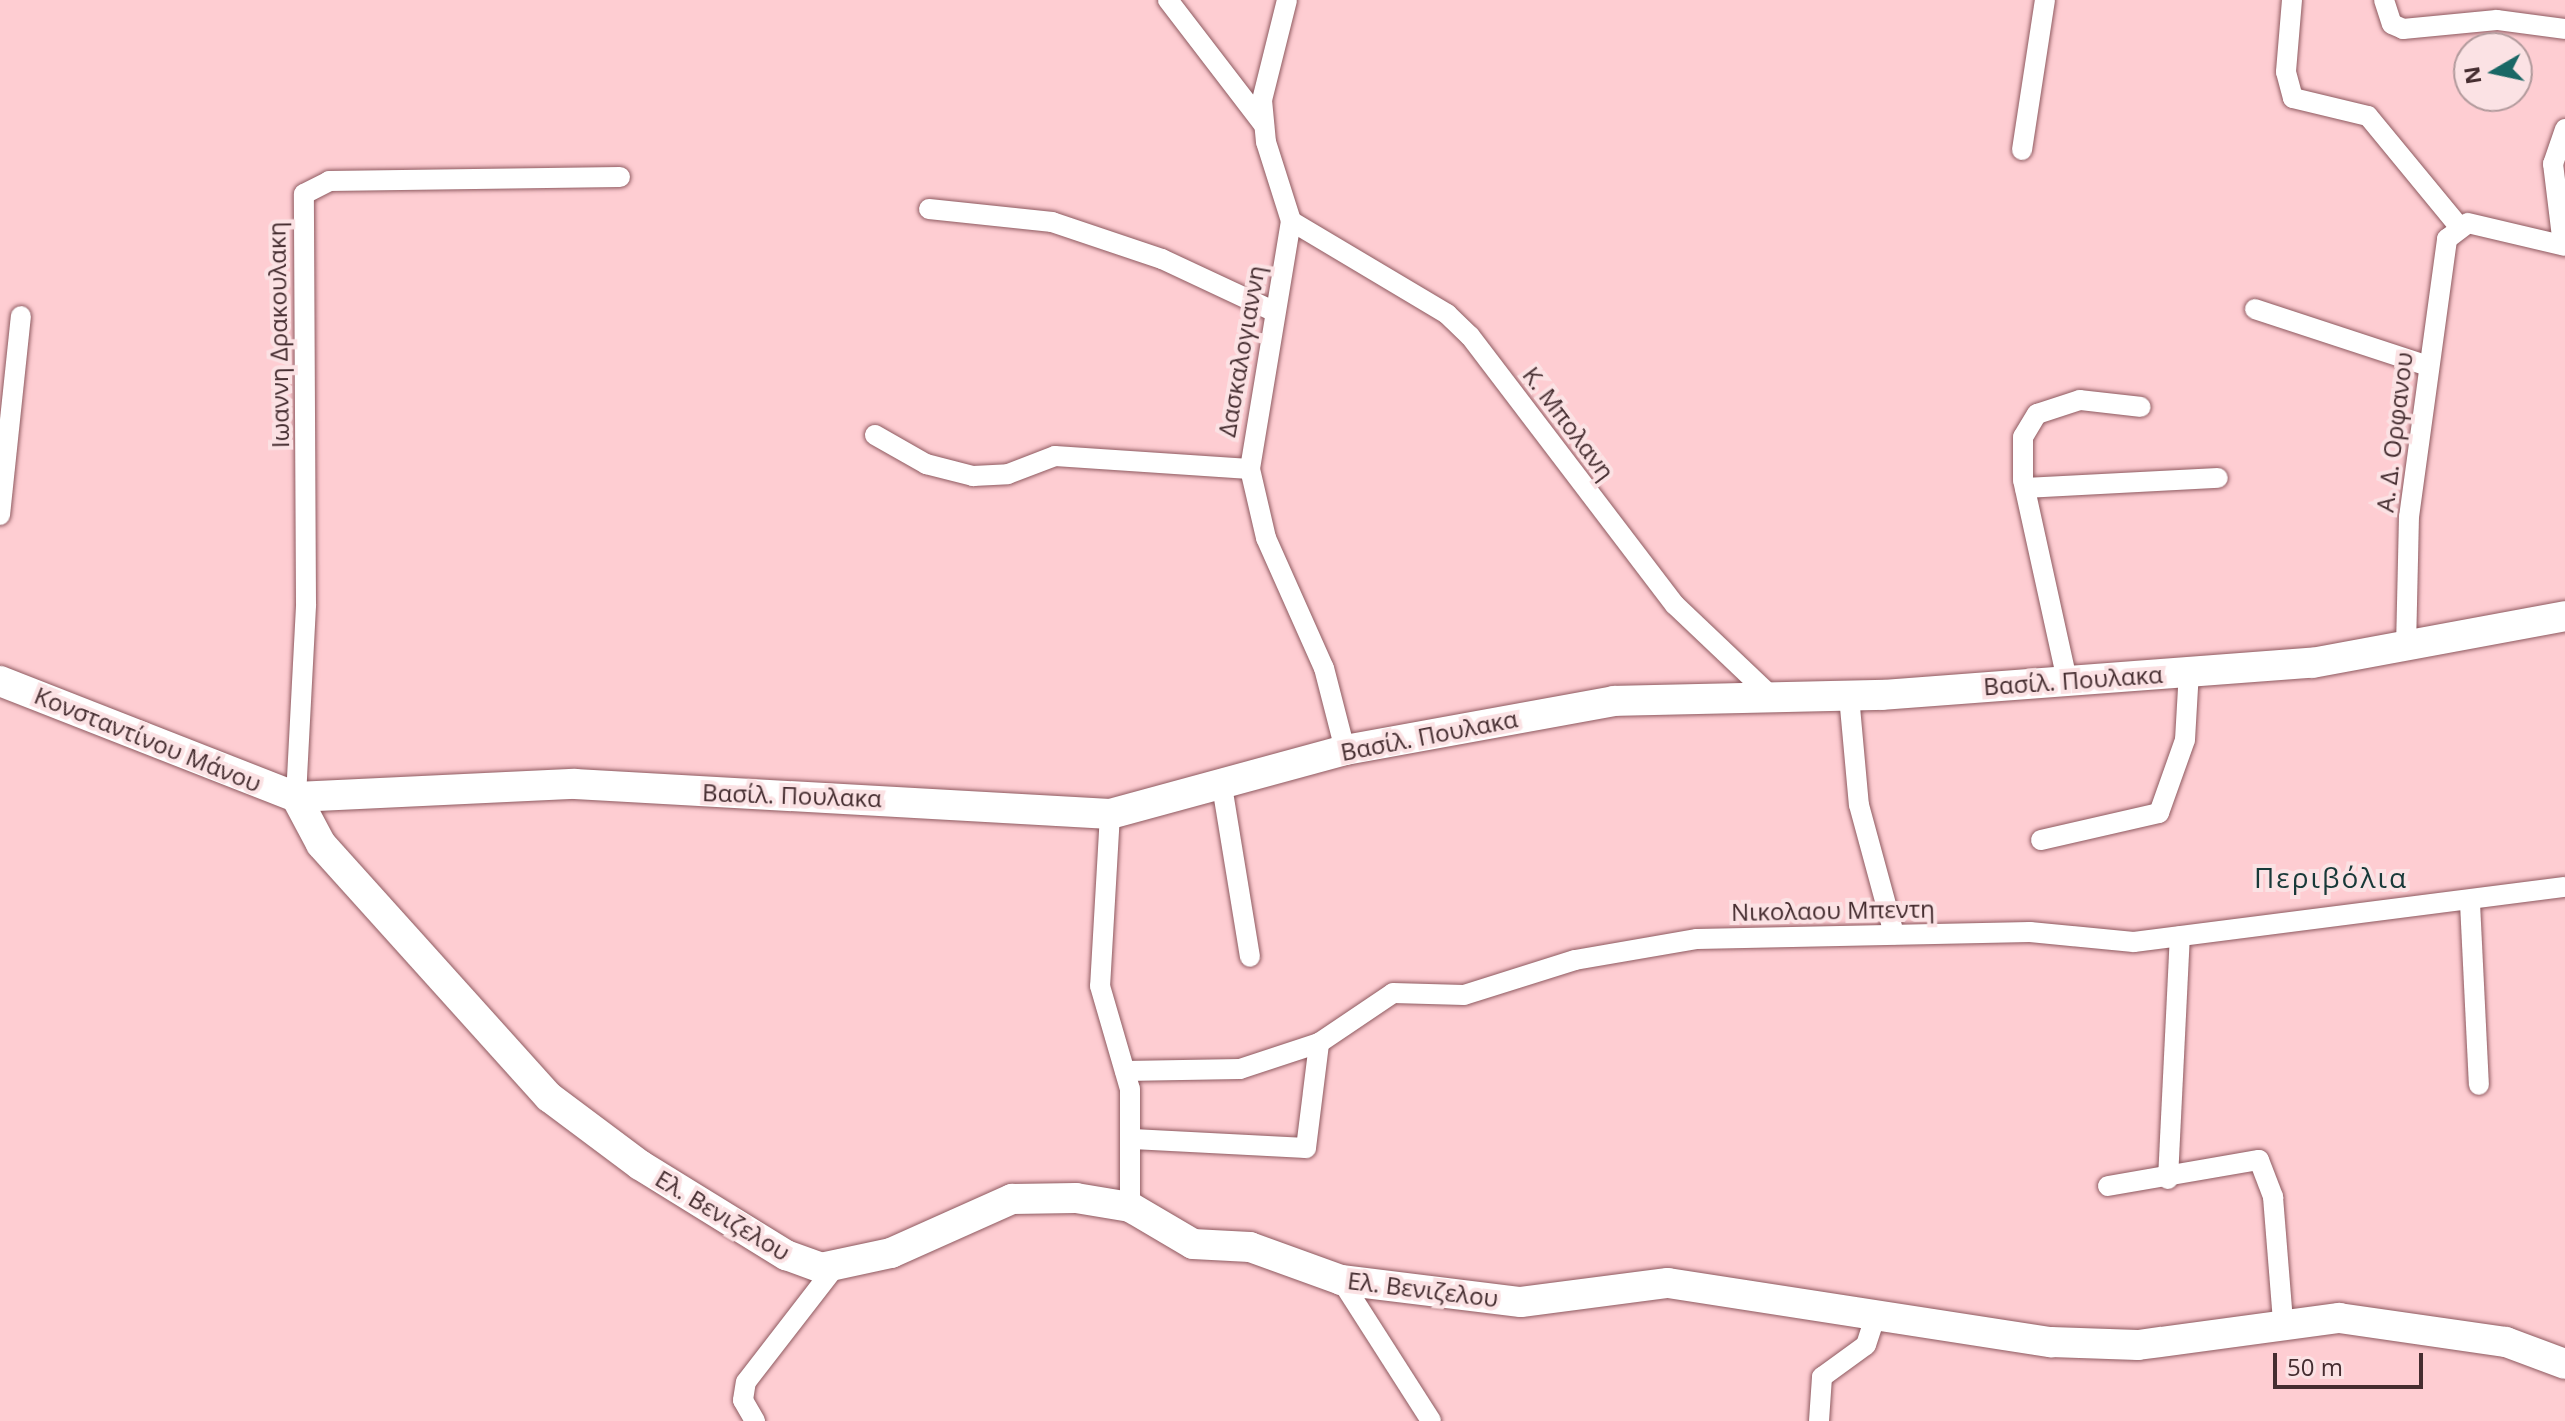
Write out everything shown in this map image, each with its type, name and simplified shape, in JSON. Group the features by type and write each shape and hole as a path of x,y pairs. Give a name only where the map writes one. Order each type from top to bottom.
{"main road":[{"name":"Βασίλ. Πουλακα","path":"296,797 575,784 1110,814 1222,786 1345,750 1614,701 1849,696 2189,671 2406,648 2565,616"},
{"name":"Κονσταντίνου Μάνου","path":"0,681 296,797"},
{"name":"Ελ. Βενιζελου","path":"296,797 321,844 549,1097 640,1165 786,1255 835,1267 891,1253 1012,1199 1130,1207 1193,1244 1250,1247 1341,1280 1521,1302 1668,1283 2051,1342 2138,1345 2283,1321 2387,1321 2506,1342 2565,1364"}],"street":[{"path":"1168,0 1264,125"},
{"name":"Δασκαλογιαννη","path":"1287,0 1266,74 1264,125 1291,221 1273,311 1250,469 1266,538 1324,668 1345,750"},
{"path":"2022,150 2045,0"},
{"path":"2292,0 2286,72 2293,98 2368,116 2457,226 2564,246 2553,164 2565,129"},
{"path":"2384,0 2392,24 2403,29 2497,20 2565,29"},
{"name":"Ιωαννη Δρακουλακη","path":"296,797 306,604 304,194 329,181 620,177"},
{"path":"929,209 1052,222 1162,259 1273,311"},
{"name":"Κ. Μπολανη","path":"1291,221 1447,314 1470,336 1675,605 1773,698"},
{"name":"Α. Δ. Ορφανου","path":"2406,648 2409,517 2447,239 2457,226"},
{"path":"2255,309 2428,366"},
{"path":"0,515 21,316"},
{"path":"2067,680 2025,488 2023,437 2037,414 2080,400 2141,407"},
{"path":"875,435 926,464 981,477 1055,456 1250,469"},
{"path":"2025,488 2218,478"},
{"path":"2041,840 2159,813 2185,740 2189,671"},
{"path":"1849,696 1859,805 1894,934"},
{"path":"1222,786 1250,957"},
{"path":"1110,814 1100,986 1125,1071 1133,1139 1130,1207"},
{"name":"Νικολαου Μπεντη","path":"1125,1071 1240,1069 1319,1043 1393,993 1464,995 1575,960 1697,939 2030,932 2134,942 2258,930 2369,908 2470,903 2565,887"},
{"path":"2470,903 2479,1085"},
{"path":"2168,1179 2180,936"},
{"path":"1133,1139 1306,1148 1319,1043"},
{"path":"2108,1186 2168,1179 2241,1159 2266,1165 2283,1321"},
{"path":"755,1421 743,1400 746,1382 835,1267"},
{"path":"1341,1280 1431,1421"},
{"path":"1819,1421 1822,1377 1866,1345 1876,1314"}],"district":[{"name":"Περιβόλια","path":"2331,877"}]}
